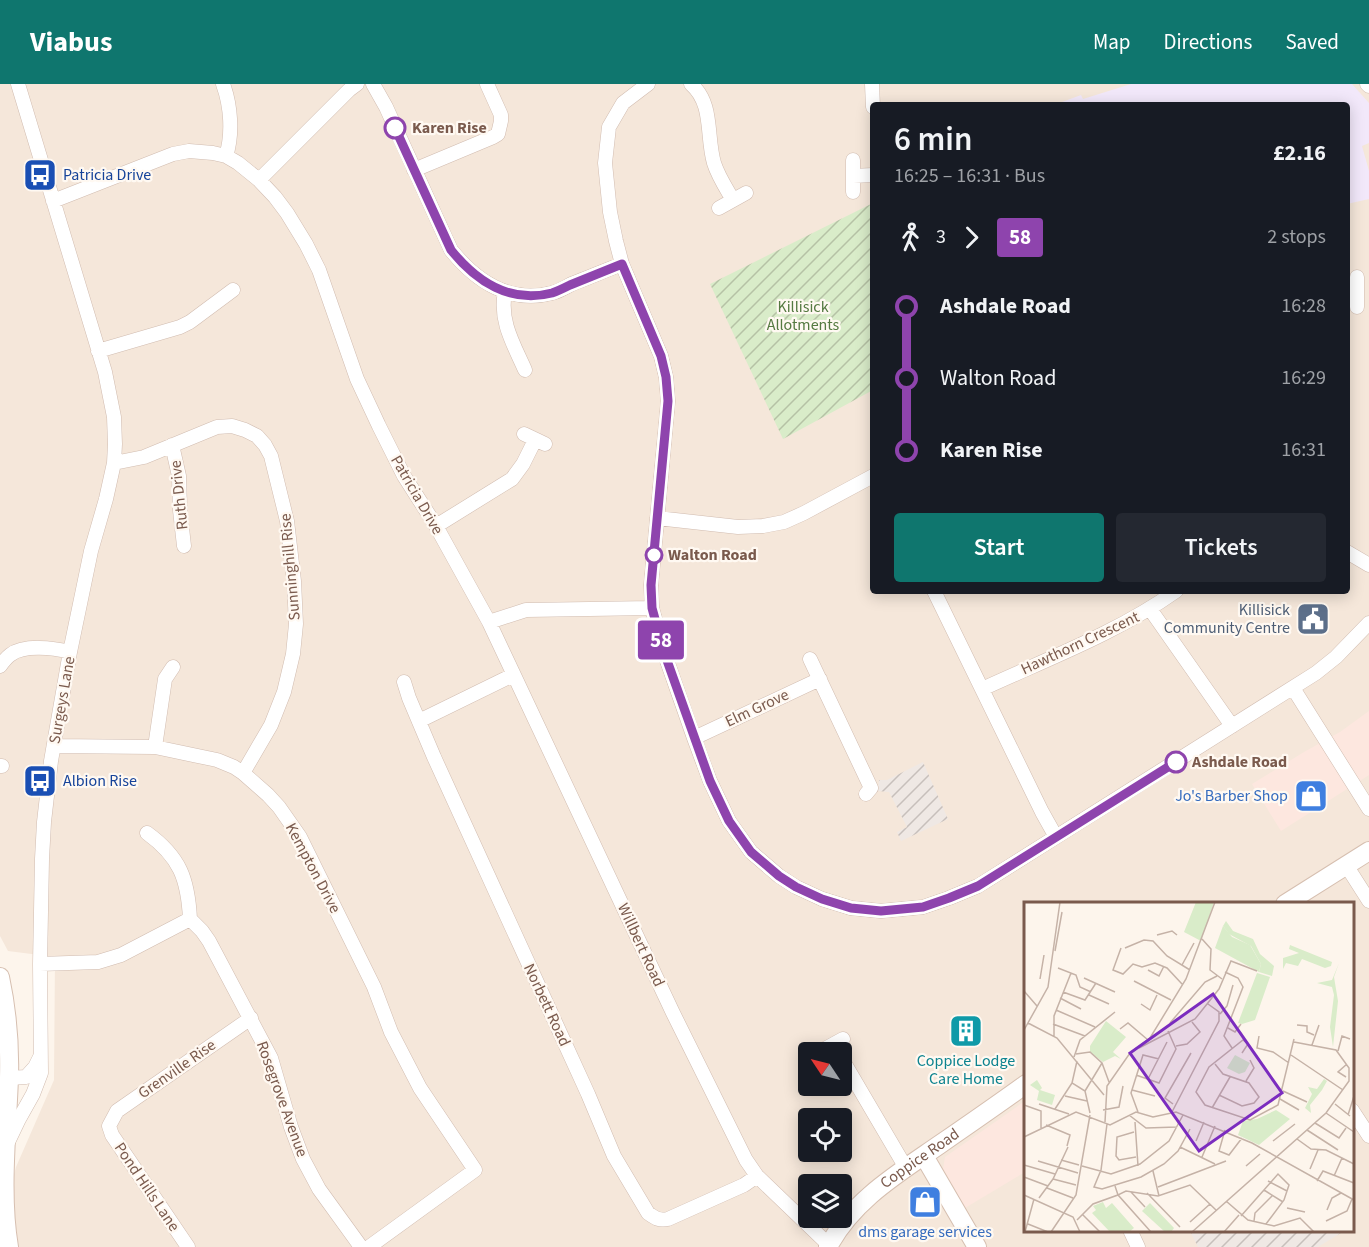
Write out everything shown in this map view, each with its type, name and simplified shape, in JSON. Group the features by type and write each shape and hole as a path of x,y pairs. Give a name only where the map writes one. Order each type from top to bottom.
{"street":[{"name":"Surgeys Lane","path":"3,1152 33,1094 41,1073 40,964 45,811 70,652 91,551 114,463 115,444 114,417 105,372 18,84"},
{"path":"223,84 229,109 230,127 226,156"},
{"path":"259,180 357,84"},
{"path":"373,84 386,107 451,250 477,276 505,292 527,296 554,292 622,264"},
{"path":"414,170 498,134 501,115 487,84"},
{"path":"648,84 623,103 609,127 606,163 610,212 622,264 661,356 666,377 668,401 666,442 651,585 652,608 664,652 710,781 729,821 751,852 779,876 822,899 851,908 881,911 923,907 978,886 1293,688 1336,657 1369,623"},
{"path":"692,84 702,96 713,161 733,200"},
{"path":"872,84 873,102"},
{"name":"Patricia Drive","path":"53,201 173,154 189,151 226,156 259,180 287,213 320,270 357,380 404,476 436,526 489,622"},
{"path":"853,160 853,192"},
{"path":"853,176 870,175"},
{"path":"719,208 746,193"},
{"path":"1357,277 1361,298"},
{"path":"98,351 180,327 233,290"},
{"path":"505,292 503,301 505,325 525,370"},
{"name":"Sunninghill Rise","path":"114,463 144,457 217,427 232,426 257,436 271,456 287,521 296,624 293,654 284,692 272,725 243,773"},
{"path":"436,526 512,479 535,440"},
{"name":"Ruth Drive","path":"172,445 179,476 184,546"},
{"path":"657,518 738,527 764,526 784,522 804,513 870,478"},
{"path":"1350,554 1369,565"},
{"path":"935,594 1056,837"},
{"name":"Hawthorn Crescent","path":"982,689 1111,630 1150,609 1172,594"},
{"path":"489,622 526,610 652,608"},
{"path":"1150,609 1232,726"},
{"name":"Willbert Road","path":"489,622 704,1077 746,1160 757,1176 828,1246"},
{"path":"0,666 11,654 26,650 50,648 70,652"},
{"path":"810,659 872,788 866,794"},
{"path":"155,747 165,679 173,667"},
{"path":"419,721 513,675"},
{"name":"Elm Grove","path":"694,738 820,679"},
{"name":"Norbett Road","path":"405,682 434,757 614,1156 648,1213 654,1218 668,1219 744,1185 757,1176"},
{"path":"1293,688 1369,809"},
{"name":"Kempton Drive","path":"54,746 155,747 217,760 243,773 279,807 300,837 374,987 391,1032 420,1088 475,1170 369,1247"},
{"path":"40,964 98,962 121,955 190,919 185,880 171,854 147,833"},
{"path":"1287,902 1369,851"},
{"path":"1346,865 1369,901"},
{"name":"Rosegrove Avenue","path":"190,919 202,930 209,942 271,1058 303,1159 319,1189 361,1247"},
{"path":"1,988 8,1032 8,1087 1,1200 9,1247"},
{"name":"Grenville Rise","path":"109,1126 117,1111 251,1018"},
{"path":"8,1087 26,1077 35,1067 41,1055"},
{"path":"852,1076 906,1168"},
{"name":"Coppice Road","path":"828,1246 842,1223 857,1206 881,1186 1024,1085"},
{"path":"8,1087 33,1094"},
{"path":"1354,1112 1369,1136"},
{"name":"Pond Hills Lane","path":"109,1126 112,1135 188,1247"},
{"path":"924,1156 977,1247"},
{"path":"1131,1232 1138,1247"}],"shaded area":[{"path":"0,84 1369,84 1369,1247 19,1247 12,1205 12,1182 16,1167 54,1080 55,957 8,951 0,936"},
{"path":"1131,84 1352,84 1369,103 1369,143 1362,146 1369,171 1369,199 1350,203 1350,102 1062,102 1081,95 1083,99"},
{"path":"1369,711 1369,775 1281,831 1252,784 1340,732"},
{"path":"923,762 948,819 901,841 897,832 907,827 889,792 878,791 879,780 887,780"},
{"path":"1024,1102 1024,1173 965,1208 943,1169 945,1157"},
{"path":"1190,1232 1342,1232 1318,1247 1198,1247"}],"green space":[{"name":"Killisick Allotments","path":"870,204 870,392 783,439 710,284"}],"bus line":[{"name":"58","path":"395,128 451,250 462,263 498,290 527,296 554,292 622,264 661,356 666,377 668,401 666,442 651,585 652,608 664,652 710,781 729,821 751,852 779,876 822,899 851,908 881,911 923,907 978,886 1176,762"}],"place":[{"name":"Karen Rise","path":"395,128"},
{"name":"Patricia Drive","path":"40,175"},
{"name":"Walton Road","path":"654,555"},
{"name":"Killisick Community Centre","path":"1313,619"},
{"name":"Ashdale Road","path":"1176,762"},
{"name":"Albion Rise","path":"40,781"},
{"name":"Jo's Barber Shop","path":"1311,796"},
{"name":"Coppice Lodge Care Home","path":"966,1031"},
{"name":"dms garage services","path":"925,1202"}]}
